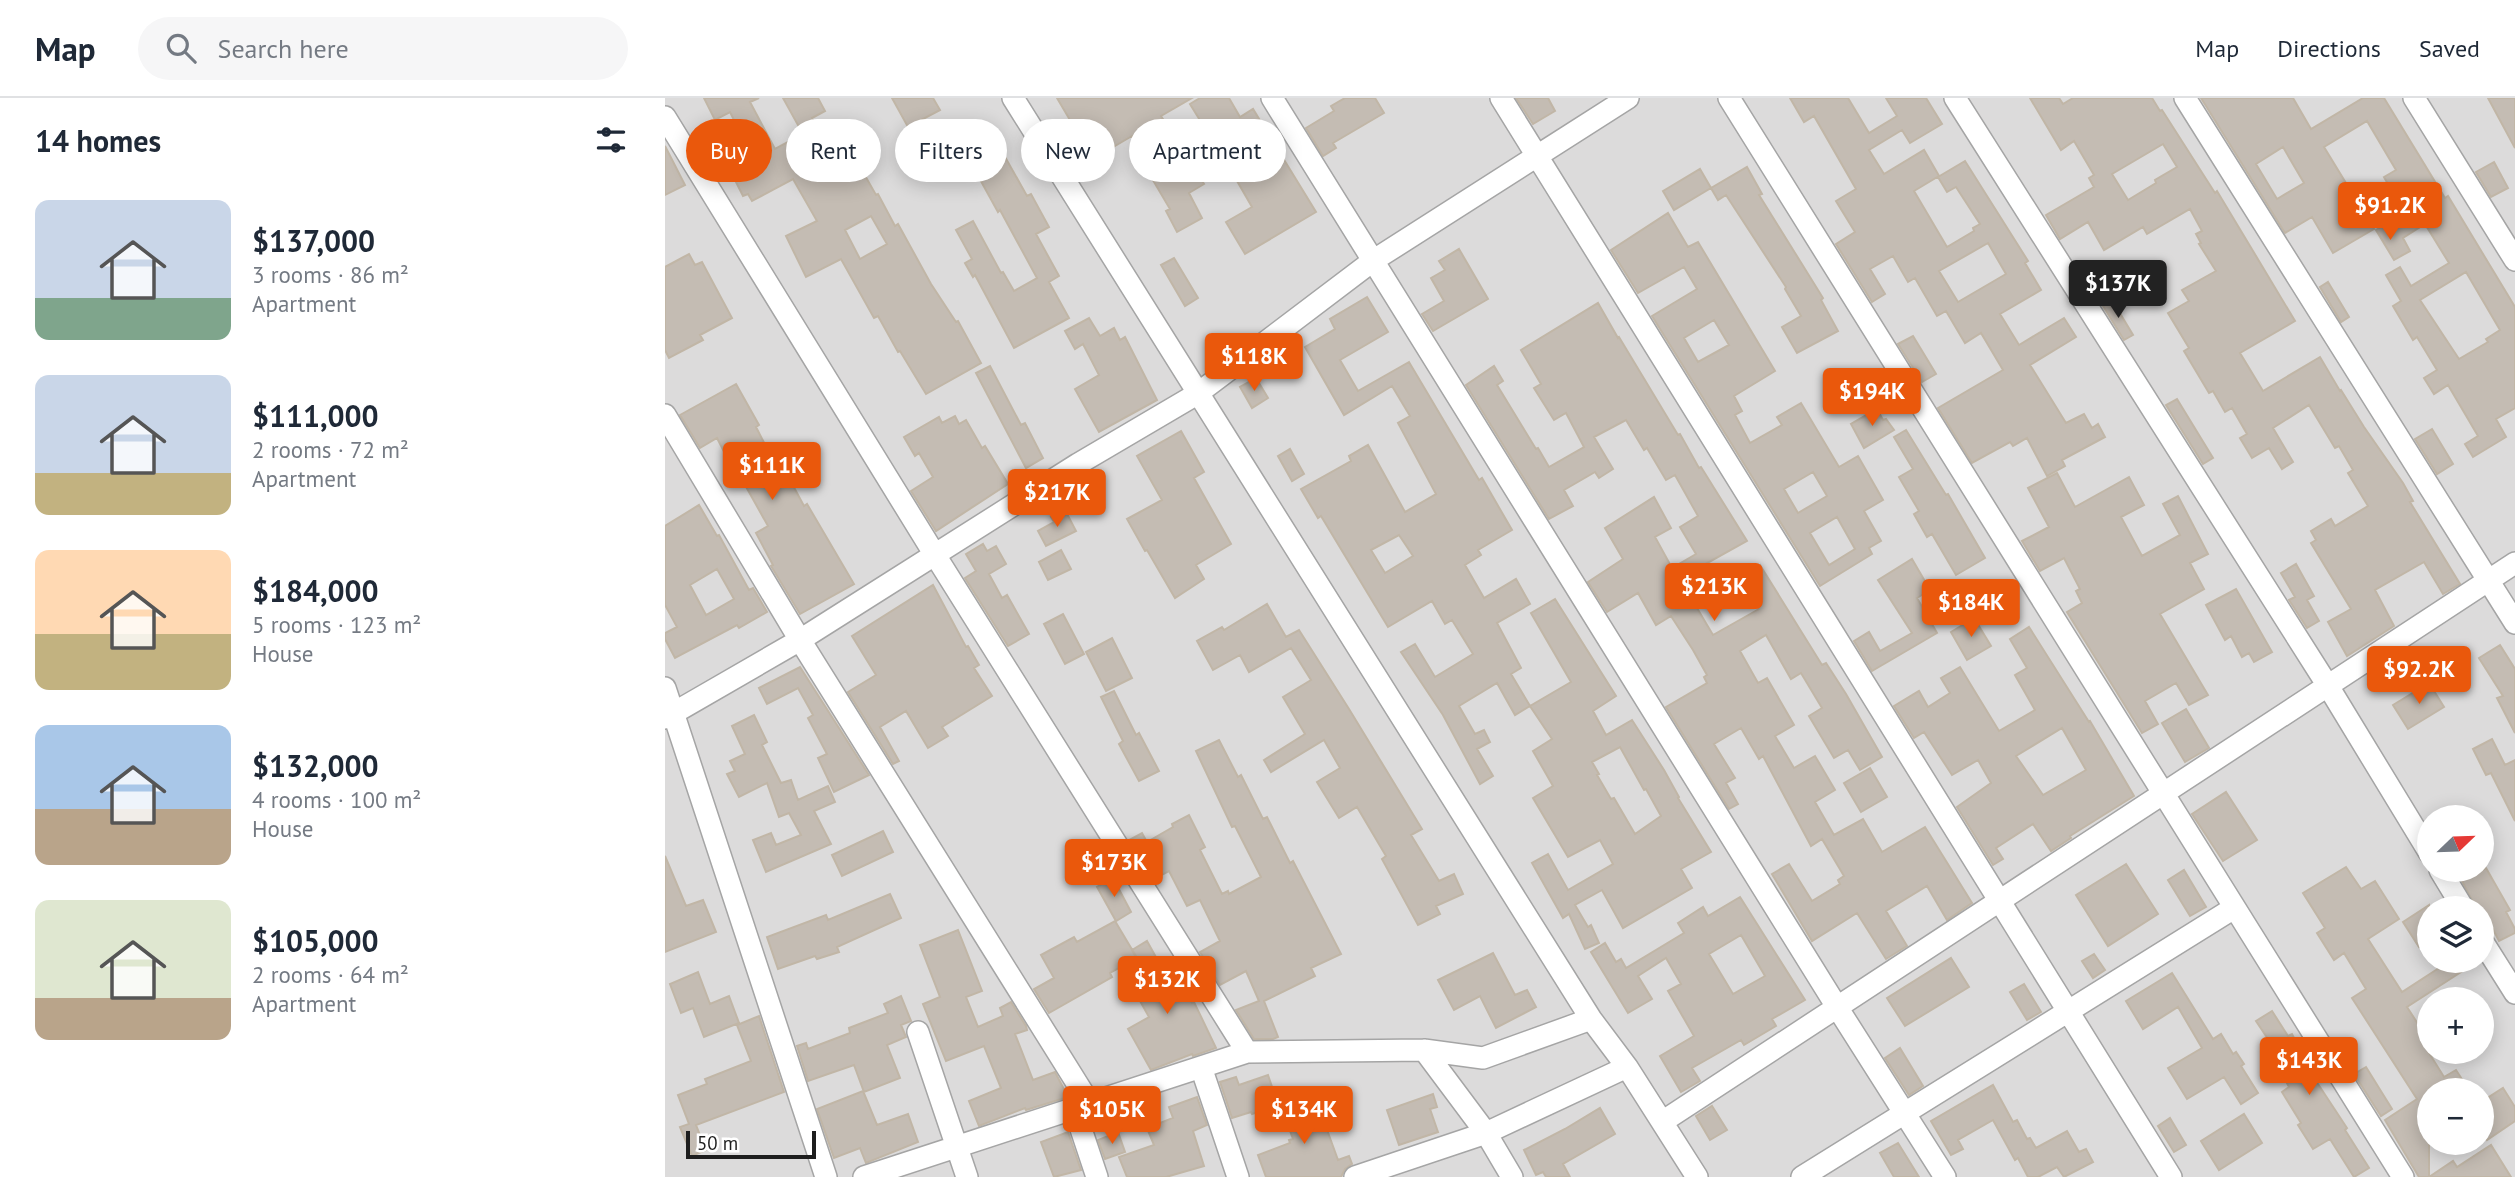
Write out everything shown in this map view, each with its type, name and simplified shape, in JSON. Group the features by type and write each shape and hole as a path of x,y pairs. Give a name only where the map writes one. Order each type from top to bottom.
{"street":[{"path":"1013,98 1591,1019 1627,1067 1697,1177"},
{"path":"1272,98 1945,1177"},
{"path":"1501,98 2171,1177"},
{"path":"669,715 800,640 1078,464 1197,394 1374,260 1628,98"},
{"path":"1729,98 2403,1177"},
{"path":"1955,98 2417,832"},
{"path":"2185,98 2515,623"},
{"path":"2414,98 2515,260"},
{"path":"665,117 935,555 1247,1052"},
{"path":"665,415 1082,1106 1097,1177"},
{"path":"1662,1122 2515,563"},
{"path":"665,688 669,715 826,1177"},
{"path":"1802,1177 2234,908"},
{"path":"2494,960 2515,993"},
{"path":"864,1177 1247,1052 1424,1050 1483,1058 1591,1019"},
{"path":"918,1032 967,1177"},
{"path":"1424,1050 1486,1133 1512,1177"},
{"path":"1201,1067 1238,1177"},
{"path":"1355,1177 1395,1171 1486,1133 1627,1067"}],"shaded area":[{"path":"665,98 2515,98 2515,1177 665,1177"}],"building":[{"path":"704,98 759,98 750,102 759,119 734,119 730,112 714,119"},
{"path":"783,98 818,98 825,111 812,118 795,119"},
{"path":"892,98 933,98 940,110 923,119 904,119"},
{"path":"1057,98 1192,98 1161,116 1163,119 1129,119 1129,138 1115,146 1115,119 1069,119"},
{"path":"1200,98 1229,98 1240,117 1253,109 1259,119 1199,119 1190,104"},
{"path":"1345,98 1375,98 1384,113 1333,143 1336,148 1323,156 1306,128 1334,111 1331,106"},
{"path":"1516,98 1548,98 1555,111 1533,124"},
{"path":"1790,98 1848,98 1869,133 1897,116 1886,98 1926,98 1942,124 1910,143 1902,130 1869,150 1884,174 1924,150 1939,176 1914,191 1947,247 1974,231 1973,228 1980,224 1956,187 1947,192 1938,177 1965,161 2028,261 2025,263 2041,290 2000,314 2019,345 2064,318 2076,337 2030,365 2066,423 2084,414 2092,428 2098,424 2105,437 2062,460 2065,466 2047,476 2027,438 2013,446 2010,442 1972,463 1938,408 2003,370 1981,333 1965,343 1946,311 1937,316 1915,278 1908,282 1893,256 1870,269 1885,294 1872,302 1836,244 1855,232 1836,201 1856,189 1814,116 1804,122","holes":["1988,243 2006,274 1958,302 1939,271"]},
{"path":"2030,98 2059,98 2063,104 2073,98 2152,98 2215,193 2217,191 2295,321 2240,353 2263,391 2320,357 2403,483 2413,501 2410,502 2460,584 2443,594 2424,562 2375,590 2394,626 2347,656 2328,622 2351,609 2311,543 2316,540 2311,531 2331,519 2335,526 2368,506 2348,473 2353,470 2339,446 2335,448 2309,405 2273,428 2293,462 2282,469 2269,448 2252,458 2240,438 2247,434 2232,408 2225,412 2213,391 2209,393 2184,351 2189,348 2168,313 2189,301 2182,290 2216,271 2199,244 2201,243 2196,234 2202,231 2190,209 2147,234 2143,227 2104,250 2088,222 2060,239 2046,215 2094,187 2089,178 2094,175 2074,141 2061,150","holes":["2163,144 2177,167 2128,200 2112,174"]},
{"path":"2201,98 2293,98 2311,129 2363,98 2384,98 2445,198 2448,196 2515,307 2515,408 2496,419 2506,437 2473,457 2465,444 2478,436 2448,385 2434,394 2424,378 2437,370 2417,337 2413,340 2393,306 2401,301 2386,275 2400,267 2411,286 2449,263 2425,224 2403,238 2410,251 2394,260 2376,230 2405,213 2384,177 2396,170 2367,121 2324,147 2374,229 2333,253 2312,217 2285,233","holes":["2283,147 2304,183 2277,199 2256,164","2466,272 2500,330 2486,339 2488,342 2459,359 2420,300"]},
{"path":"2488,98 2515,98 2515,148"},
{"path":"772,143 775,149 786,143 787,182 752,201 748,194 743,196 736,182 772,182"},
{"path":"665,146 685,185 665,195"},
{"path":"1007,160 1027,196 1031,194 1049,227 1036,234 1059,276 1049,282 1069,318 1014,348 975,275 973,277 965,263 972,259 956,230 973,221 1001,273 1003,272 1014,291 1037,278 1000,210 998,212 981,182 1007,182"},
{"path":"2494,162 2508,188 2491,197 2476,172"},
{"path":"1286,163 1316,212 1245,254 1226,222 1252,207 1238,182 1286,182"},
{"path":"1747,167 1762,194 1759,195 1823,298 1821,300 1838,331 1797,353 1782,327 1801,316 1786,287 1726,195 1718,200 1711,188"},
{"path":"1700,169 1711,188 1674,210 1663,191"},
{"path":"795,182 869,182 895,226 898,224 931,284 956,322 958,321 981,363 926,394 878,316 874,318 841,259 806,277 786,236 817,221","holes":["871,216 887,244 860,259 845,230"]},
{"path":"1154,182 1203,182 1204,184 1189,193 1202,218 1177,232 1166,211 1170,209"},
{"path":"1668,213 1688,247 1698,242 1775,371 1734,396 1742,411 1735,415 1750,443 1782,425 1777,417 1801,403 1839,467 1858,456 1883,500 1864,511 1881,541 1869,548 1872,554 1820,586 1652,316 1697,289 1684,267 1638,293 1611,250","holes":["1714,320 1729,345 1698,362 1684,338","1813,472 1827,496 1798,513 1784,489","1837,517 1855,549 1829,565 1810,533"]},
{"path":"1459,249 1488,299 1433,331 1422,314 1444,301 1431,278 1445,270 1439,261"},
{"path":"689,254 695,265 702,262 732,318 700,335 703,340 669,358 665,350 665,267"},
{"path":"1174,258 1198,298 1185,306 1161,265"},
{"path":"2328,282 2349,317 2341,322 2320,287"},
{"path":"1367,297 1388,332 1340,360 1358,391 1409,362 1512,530 1478,550 1481,555 1465,565 1484,598 1516,579 1530,604 1497,623 1521,668 1511,674 1530,706 1515,715 1497,683 1459,706 1475,734 1484,730 1490,742 1477,749 1493,776 1480,784 1443,715 1401,652 1415,644 1435,677 1473,654 1452,620 1445,624 1432,601 1388,627 1321,516 1318,518 1301,489 1351,461 1349,456 1368,445 1405,512 1436,494 1398,423 1410,416 1392,386 1344,415 1305,347 1335,329 1330,319","holes":["1399,535 1413,556 1385,573 1371,550"]},
{"path":"2112,300 2133,335 2124,340 2103,306"},
{"path":"1598,303 1678,435 1680,434 1747,541 1700,567 1714,592 1694,603 1713,635 1759,609 1740,577 1760,565 1822,665 1826,663 1846,694 1882,757 1860,770 1848,750 1834,758 1809,716 1822,708 1801,673 1791,679 1766,635 1740,651 1758,683 1767,678 1794,725 1775,736 1794,768 1815,756 1835,790 1815,802 1834,835 1863,819 1882,852 1925,827 1972,903 1947,920 1927,886 1886,911 1907,946 1886,959 1857,913 1812,941 1772,874 1789,864 1812,901 1840,884 1838,880 1844,876 1822,839 1811,846 1763,756 1759,759 1741,728 1714,744 1735,778 1726,783 1738,804 1729,809 1666,707 1707,683 1704,677 1707,675 1693,650 1671,616 1656,625 1638,593 1607,612 1588,582 1623,559 1605,528 1654,497 1671,528 1655,537 1672,568 1696,554 1680,527 1698,516 1675,475 1666,480 1626,420 1594,437 1613,469 1599,478 1595,472 1564,490 1573,506 1549,519 1466,385 1494,366 1503,381 1497,385 1549,467 1584,447 1566,413 1554,420 1534,388 1541,384 1521,350"},
{"path":"1089,318 1100,336 1114,328 1120,340 1125,337 1157,400 1099,432 1075,389 1099,375 1083,344 1075,349 1065,331"},
{"path":"1913,336 1936,374 1922,382 1898,344"},
{"path":"990,366 1021,425 1025,423 1043,458 1026,468 976,373"},
{"path":"1256,378 1268,398 1252,408 1240,387"},
{"path":"736,384 759,425 756,427 779,472 784,469 804,506 807,504 854,584 800,614 771,566 773,565 756,533 768,526 740,476 737,477 717,438 700,448 680,415"},
{"path":"2177,399 2213,458 2203,464 2166,405"},
{"path":"1877,409 1883,420 1886,419 1894,430 1864,448 1851,424"},
{"path":"955,416 959,424 966,420 1008,484 936,531 911,491 933,477 919,453 915,456 904,437 939,417 942,423"},
{"path":"2432,429 2453,464 2437,474 2415,439"},
{"path":"1906,430 1946,495 1948,494 1985,558 1956,575 1932,534 1927,537 1914,514 1919,511 1899,477 1913,469 1894,437"},
{"path":"1181,431 1204,472 1194,478 1231,544 1196,565 1204,579 1175,598 1127,519 1162,500 1137,456"},
{"path":"1290,449 1304,474 1292,481 1278,456"},
{"path":"2057,473 2075,507 2129,477 2144,505 2121,517 2142,556 2180,535 2163,504 2178,496 2208,554 2190,563 2204,589 2160,614 2208,695 2189,705 2176,683 2145,701 2158,724 2142,733 2067,612 2082,603 2076,591 2080,589 2064,558 2040,571 2022,541 2049,527 2028,488"},
{"path":"699,505 749,590 753,588 767,612 675,658 665,639 665,633 677,627 665,605 665,526","holes":["717,569 734,599 706,615 690,585"]},
{"path":"1065,510 1076,531 1046,546 1038,531 1054,522 1051,517"},
{"path":"983,544 987,551 996,546 1006,564 989,574 1002,598 1007,595 1029,634 1008,646 965,578 976,571 966,554"},
{"path":"1061,550 1071,569 1048,580 1039,562"},
{"path":"1912,559 1930,590 1917,598 1937,633 1872,671 1854,641 1869,632 1880,651 1912,633 1878,580"},
{"path":"2296,564 2314,596 2307,600 2319,621 2307,628 2289,600 2295,597 2281,573"},
{"path":"933,585 966,647 968,646 979,665 974,668 992,696 942,727 948,736 928,748 906,711 880,727 899,761 893,764 848,692 876,675 852,636"},
{"path":"2236,589 2272,652 2254,662 2249,653 2242,657 2231,636 2225,640 2206,605"},
{"path":"1555,599 1616,696 1593,711 1606,735 1632,720 1711,852 1681,869 1692,888 1623,928 1602,890 1575,905 1588,927 1591,925 1599,943 1585,949 1569,914 1563,918 1532,863 1548,854 1568,890 1613,864 1600,840 1568,857 1533,798 1553,786 1533,751 1552,739 1530,706 1571,682 1531,613","holes":["1620,747 1644,790 1646,789 1661,816 1635,834 1614,798 1611,799 1592,762"]},
{"path":"1267,604 1286,637 1299,630 1349,709 1422,829 1411,835 1439,881 1454,874 1463,894 1436,906 1440,914 1418,925 1382,859 1386,856 1357,807 1339,818 1317,782 1340,768 1324,740 1271,772 1264,760 1305,734 1283,697 1311,680 1291,648 1249,672 1240,655 1213,670 1197,641 1222,627 1224,630"},
{"path":"1063,614 1084,654 1065,664 1044,624"},
{"path":"1974,618 1991,646 1967,660 1951,632"},
{"path":"2029,627 2090,721 2134,796 2051,851 2033,824 1996,848 2003,859 1993,865 1957,807 1991,783 1978,760 1952,775 1924,732 1914,738 1894,706 1919,691 1928,707 1950,693 1941,678 1960,667 1999,731 2035,710 2015,675 2027,668 2010,639","holes":["2062,728 2086,770 2043,795 2016,756"]},
{"path":"1112,638 1132,678 1106,691 1086,652"},
{"path":"2500,645 2515,669 2515,733 2497,698 2503,696 2479,658"},
{"path":"800,667 869,775 834,792 818,758 827,754 808,718 813,715 798,688 767,704 759,688"},
{"path":"2429,683 2444,707 2408,729 2393,705"},
{"path":"1114,691 1136,735 1139,733 1159,771 1139,781 1119,744 1123,741 1101,697"},
{"path":"2186,709 2209,748 2185,762 2162,723"},
{"path":"754,715 767,742 762,745 781,783 791,780 798,800 828,786 835,802 814,811 831,844 766,872 753,840 771,833 776,845 801,835 789,813 779,817 767,783 739,797 727,774 735,771 730,761 745,754 732,726"},
{"path":"2492,739 2505,765 2515,760 2515,821 2491,773 2486,775 2473,749"},
{"path":"1219,740 1238,777 1241,775 1263,819 1267,817 1290,863 1293,861 1341,954 1311,968 1315,976 1264,1001 1278,1037 1273,1039 1254,1039 1236,1010 1259,1001 1246,971 1220,985 1200,952 1220,941 1200,900 1187,906 1169,871 1154,879 1129,840 1142,833 1147,842 1189,815 1205,847 1200,850 1222,894 1228,891 1229,894 1261,877 1235,826 1232,827 1196,751"},
{"path":"1870,768 1887,797 1861,812 1844,783"},
{"path":"2226,792 2257,840 2223,861 2192,814"},
{"path":"883,831 893,852 842,876 832,855"},
{"path":"665,856 686,906 703,900 716,932 665,952"},
{"path":"2126,864 2158,914 2108,946 2076,895"},
{"path":"2346,867 2361,889 2375,881 2399,919 2368,939 2402,992 2431,973 2459,973 2438,987 2417,987 2417,1001 2407,1007 2417,1022 2417,1064 2436,1064 2444,1077 2456,1070 2461,1078 2417,1078 2417,1099 2352,998 2366,989 2344,953 2334,960 2317,933 2325,928 2303,893"},
{"path":"2184,870 2206,907 2190,916 2168,880"},
{"path":"1113,878 1131,912 1116,921 1097,887"},
{"path":"2463,882 2494,882 2510,910 2506,912 2515,933 2499,941 2494,931 2494,896 2470,896"},
{"path":"890,894 901,918 837,947 839,952 817,959 815,956 778,969 767,937 826,915 828,920"},
{"path":"1740,897 1805,1000 1772,1019 1776,1026 1744,1045 1741,1040 1692,1068 1700,1081 1681,1092 1660,1056 1694,1036 1668,991 1681,984 1666,958 1638,976 1652,999 1628,1013 1591,952 1605,943 1616,962 1621,959 1626,968 1684,933 1678,923 1703,907 1708,916","holes":["1741,935 1765,976 1733,994 1709,954"]},
{"path":"2417,913 2417,944 2403,922"},
{"path":"1115,921 1137,958 1110,973 1112,977 1049,1013 1034,989 1054,978 1041,955 1074,937 1077,942"},
{"path":"958,930 982,991 966,997 978,1027 1003,1016 1000,1008 1011,1002 1026,1026 1027,1030 1015,1034 1033,1080 1055,1072 1068,1097 1026,1110 1025,1108 979,1126 969,1101 1001,1088 984,1046 946,1061 923,1004 940,997 920,945"},
{"path":"1147,941 1162,968 1167,965 1172,969 1192,1003 1194,1002 1216,1048 1151,1070 1128,1029 1149,1017 1134,990 1149,981 1132,950"},
{"path":"1493,953 1515,995 1527,990 1536,1007 1496,1028 1480,996 1454,1010 1438,980"},
{"path":"2094,954 2105,970 2093,978 2082,961"},
{"path":"1951,958 1969,987 1905,1026 1887,998"},
{"path":"698,972 710,1004 729,996 739,1023 704,1037 693,1008 681,1013 670,984"},
{"path":"2172,973 2213,1039 2221,1034 2233,1054 2236,1052 2244,1064 2241,1066 2258,1093 2241,1104 2224,1077 2187,1099 2168,1068 2202,1048 2178,1007 2143,1029 2126,1001"},
{"path":"2024,984 2041,1012 2027,1020 2010,992"},
{"path":"901,996 911,1021 901,1025 906,1037 887,1045 900,1078 864,1092 854,1065 808,1081 797,1046 806,1043 808,1049 850,1033 849,1028 888,1013 884,1004"},
{"path":"2272,1011 2288,1036 2292,1034 2318,1084 2369,1168 2354,1177 2330,1139 2313,1149 2298,1125 2301,1123 2282,1092 2289,1087 2268,1047 2272,1045 2256,1021"},
{"path":"759,1016 784,1092 696,1125 706,1150 692,1156 680,1127 689,1124 678,1095 707,1084 705,1079 751,1061 737,1025"},
{"path":"1900,1048 1923,1086 1909,1095 1885,1058"},
{"path":"2366,1067 2392,1109 2381,1116 2354,1074"},
{"path":"1268,1075 1278,1105 1232,1118 1220,1082 1236,1077 1239,1085"},
{"path":"1993,1085 2013,1122 2017,1120 2027,1139 2030,1138 2036,1148 2067,1131 2079,1152 2086,1149 2093,1162 2064,1177 2057,1167 2038,1177 2028,1177 2018,1158 2015,1160 1993,1120 1958,1140 1963,1149 1951,1155 1931,1121"},
{"path":"2503,1088 2515,1107 2515,1121 2494,1135 2494,1094"},
{"path":"863,1091 877,1125 908,1114 918,1142 866,1163 860,1148 834,1158 817,1109"},
{"path":"1309,1093 1321,1129 1326,1127 1338,1160 1349,1156 1352,1164 1345,1169 1341,1177 1266,1177 1258,1155 1290,1143 1289,1140 1293,1139 1280,1103"},
{"path":"1433,1094 1437,1107 1430,1109 1438,1132 1399,1145 1387,1110"},
{"path":"1197,1097 1207,1125 1193,1131 1204,1166 1166,1177 1127,1177 1119,1157 1154,1145 1147,1128 1173,1118 1169,1107"},
{"path":"2417,1099 2417,1155 2429,1155 2429,1177 2419,1177 2385,1120"},
{"path":"1712,1106 1727,1130 1710,1140 1696,1116"},
{"path":"1600,1108 1615,1134 1563,1164 1570,1177 1546,1177 1543,1172 1536,1175 1524,1150"},
{"path":"2244,1114 2262,1143 2219,1170 2201,1141"},
{"path":"2170,1118 2186,1145 2174,1152 2158,1126"},
{"path":"1068,1132 1081,1170 1054,1177 1041,1142"},
{"path":"1118,1132 1125,1152 1105,1159 1098,1140"},
{"path":"1898,1143 1919,1177 1894,1177 1880,1153"},
{"path":"2494,1150 2511,1177 2429,1177 2453,1161 2457,1167 2476,1155 2494,1155"}]}
